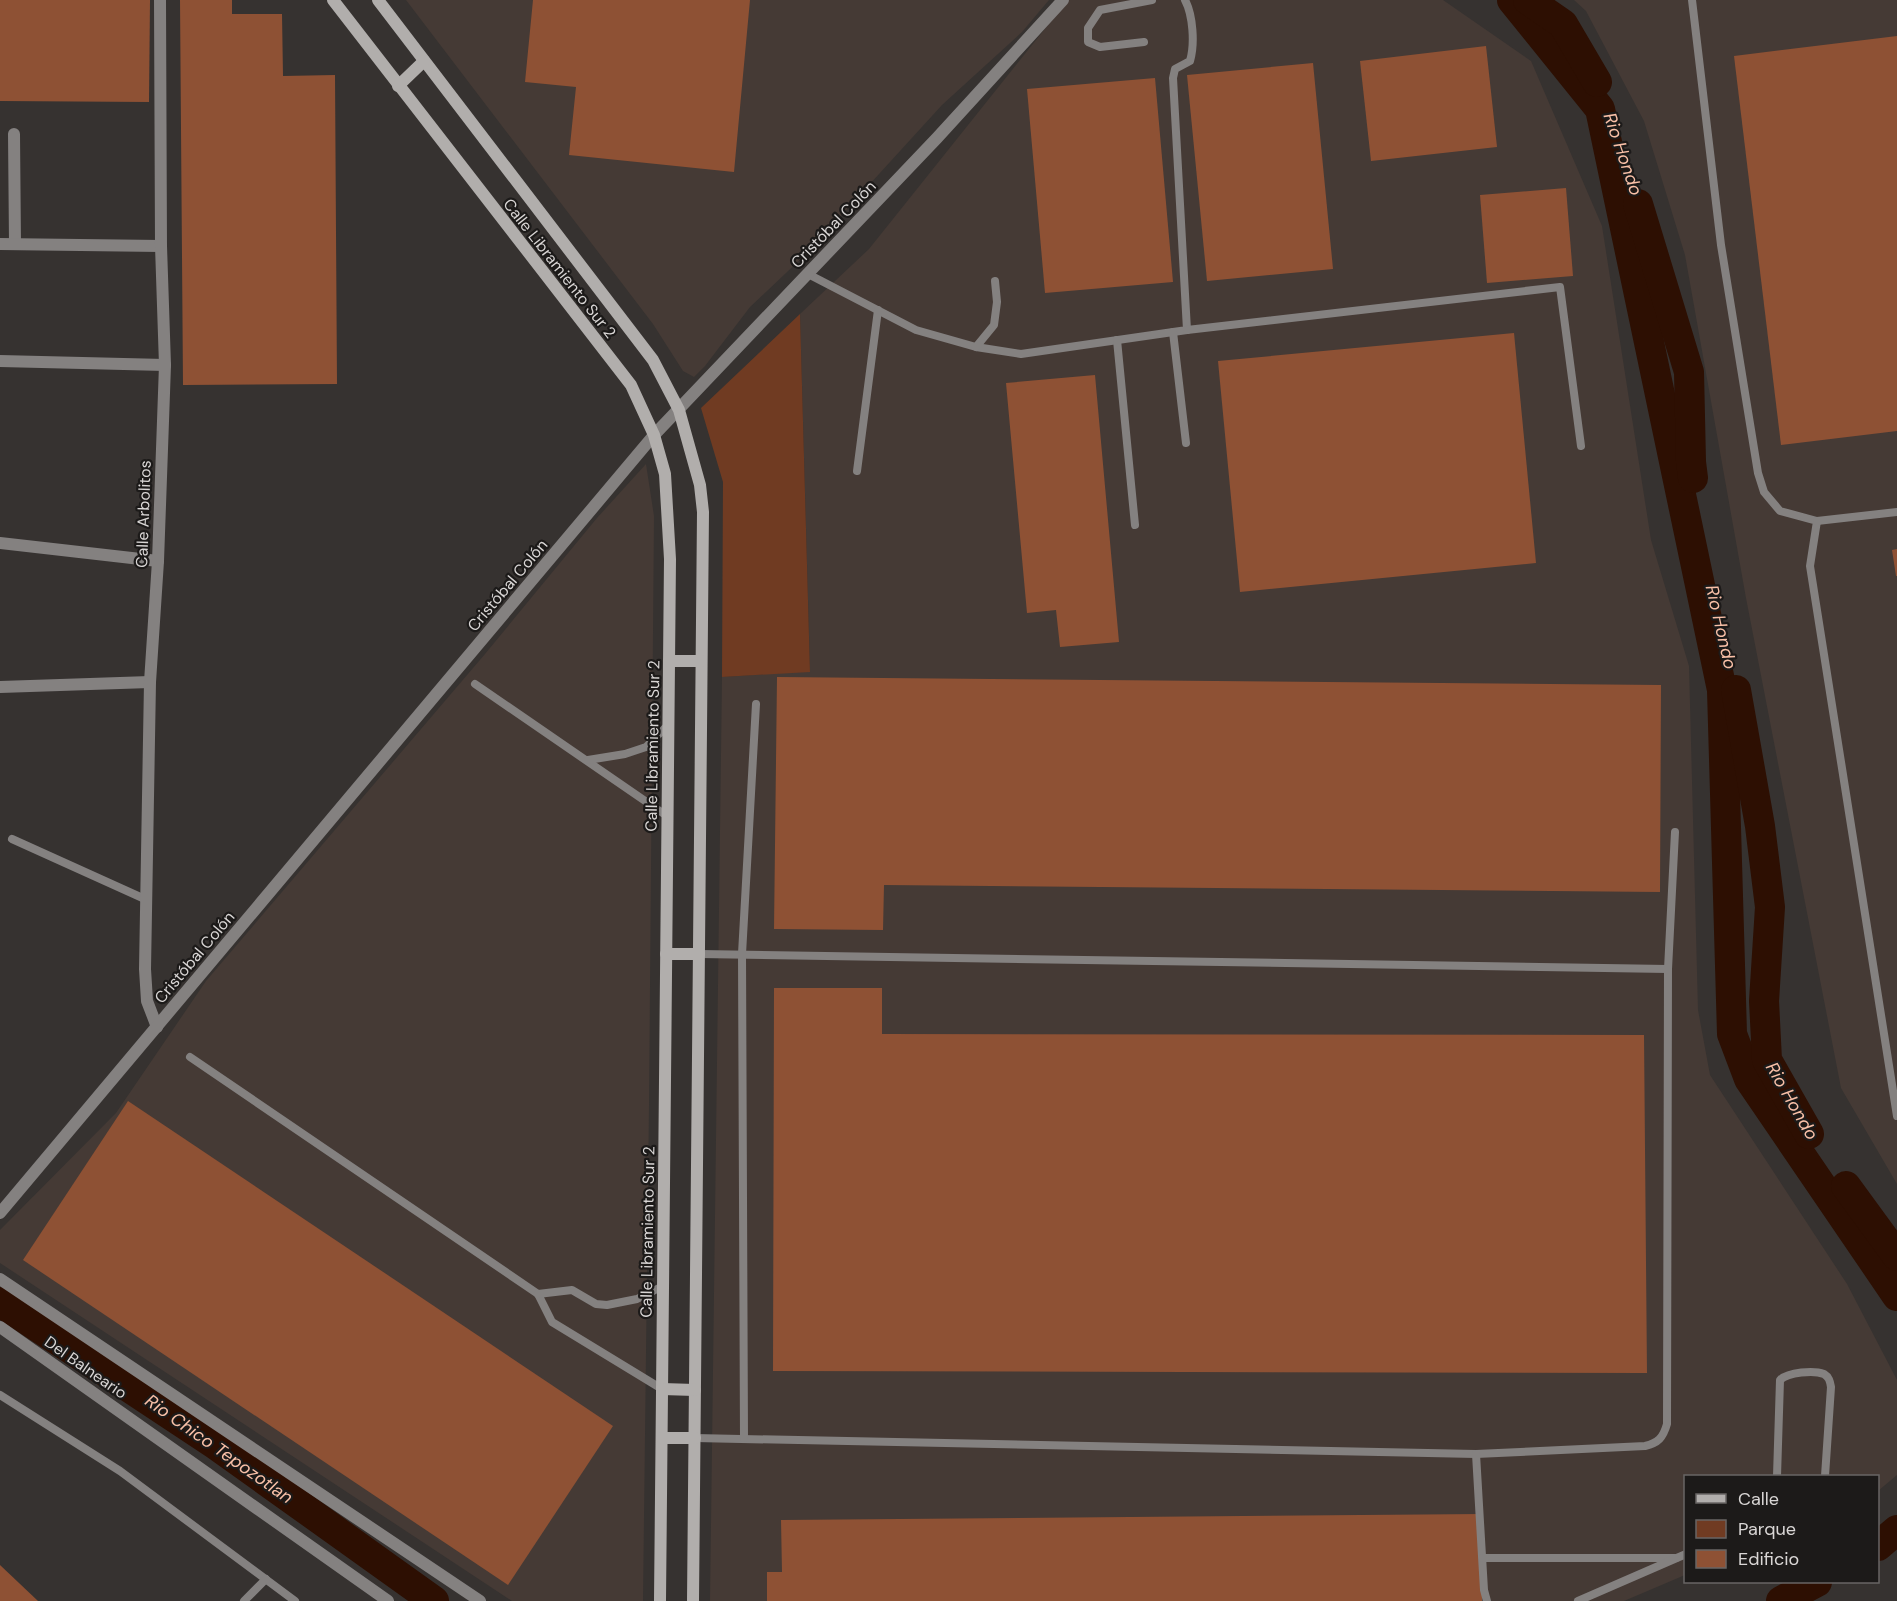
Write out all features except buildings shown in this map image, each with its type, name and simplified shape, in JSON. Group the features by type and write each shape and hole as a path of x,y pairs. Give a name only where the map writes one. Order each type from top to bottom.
{"main road":[{"name":"Calle Libramiento Sur 2","path":"333,0 631,385 654,435 664,474 670,559 660,1601"},
{"name":"Calle Libramiento Sur 2","path":"378,0 653,360 679,410 701,494 693,1601"},
{"path":"398,86 424,62"},
{"path":"669,661 701,661"},
{"path":"666,954 699,954"},
{"path":"662,1389 695,1390"},
{"path":"662,1438 694,1438"}],"street":[{"name":"Calle Arbolitos","path":"157,1027 147,1001 145,969 150,682 158,561 165,364 161,246 160,0"},
{"name":"Cristóbal Colón","path":"0,1213 654,435 929,146 1063,0"},
{"path":"14,134 15,244"},
{"path":"0,244 161,246"},
{"path":"0,361 165,364"},
{"path":"0,543 158,561"},
{"path":"0,687 150,682"},
{"path":"0,1279 480,1601"},
{"name":"Del Balneario","path":"0,1327 388,1601"}],"lane":[{"path":"1144,42 1100,47 1088,42 1088,28 1100,10 1152,0"},
{"path":"1185,0 1189,8 1192,52 1190,61 1175,69 1173,78 1187,330"},
{"path":"1692,0 1721,246 1758,472 1764,492 1780,512 1817,521 1897,512"},
{"path":"808,274 916,330 976,347 1021,354 1187,330 1560,287 1581,446"},
{"path":"976,347 994,325 997,302 995,281"},
{"path":"857,471 878,310"},
{"path":"1173,332 1186,443"},
{"path":"1118,340 1135,525"},
{"path":"1817,521 1810,566 1897,1116"},
{"path":"476,684 668,816"},
{"path":"744,1438 742,954 756,704"},
{"path":"588,760 625,754 646,747 668,725"},
{"path":"694,1438 1476,1454 1645,1446 1656,1443 1664,1435 1667,1424 1668,969 1675,832"},
{"path":"12,839 147,900"},
{"path":"699,954 1668,969"},
{"path":"190,1057 538,1294 552,1322 662,1389"},
{"path":"538,1294 572,1290 596,1304 607,1305 637,1299 663,1286"},
{"path":"1776,1475 1780,1380 1791,1373 1819,1373 1830,1380 1831,1387 1825,1475"},
{"path":"0,1395 120,1471 295,1601"},
{"path":"1476,1454 1484,1590 1487,1601"},
{"path":"1578,1601 1684,1555"},
{"path":"1483,1558 1676,1558"},
{"path":"244,1601 266,1579"}],"shaded area":[{"path":"406,0 1049,0 1022,32 942,105 806,254 750,307 694,377 683,371 653,324"},
{"path":"1068,0 1443,0 1531,61 1602,226 1651,540 1689,666 1698,1010 1710,1075 1847,1284 1897,1380 1897,1475 1879,1490 1879,1475 1684,1475 1684,1575 1624,1601 710,1601 722,677 810,671 800,314 869,249"},
{"path":"1574,0 1897,0 1897,1184 1841,1088 1746,598 1685,255 1644,121 1586,11"},
{"path":"646,464 654,516 643,1601 512,1601 0,1263 0,1230 116,1113 206,981 485,654 597,518"}],"green space":[{"path":"800,314 810,672 722,677 723,482 701,408"}],"waterway":[{"path":"1512,0 1600,109 1722,690 1732,1034 1749,1079 1897,1296"},
{"name":"Rio Hondo","path":"1528,0 1563,24 1597,82"},
{"name":"Rio Hondo","path":"1638,204 1689,372 1693,478"},
{"name":"Rio Hondo","path":"1736,690 1760,826 1770,907 1764,1001 1767,1060 1809,1134"},
{"name":"Rio Hondo","path":"1846,1186 1897,1256"},
{"name":"Rio Chico Tepozotlan","path":"0,1302 216,1445 434,1601"},
{"name":"Rio Hondo","path":"1879,1545 1897,1530"},
{"name":"Rio Hondo","path":"1781,1601 1815,1583"}]}
